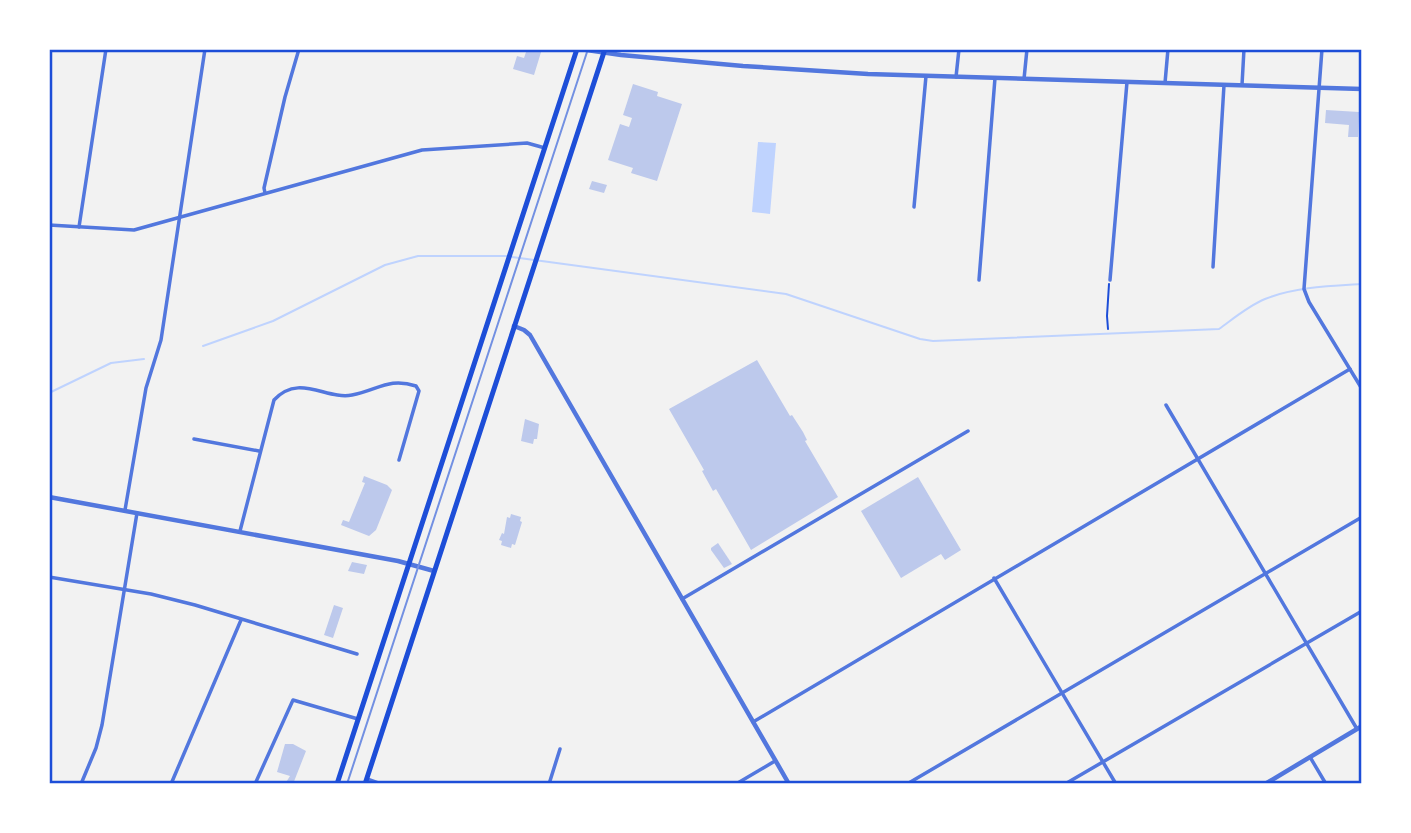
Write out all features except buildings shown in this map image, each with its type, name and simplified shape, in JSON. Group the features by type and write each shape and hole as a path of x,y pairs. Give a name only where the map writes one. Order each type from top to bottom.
{"main road":[{"path":"337,784 578,49"},
{"path":"366,782 604,51"}],"street":[{"path":"79,227 106,49"},
{"path":"125,510 146,388 160,340 205,49"},
{"path":"265,193 275,136 299,49"},
{"path":"578,49 790,69 926,76 1362,89"},
{"path":"956,77 958,49"},
{"path":"1024,79 1027,49"},
{"path":"1165,83 1168,49"},
{"path":"1242,85 1244,49"},
{"path":"1322,49 1304,283 1306,295 1362,390"},
{"path":"914,207 926,76"},
{"path":"979,280 995,78"},
{"path":"1110,279 1127,82"},
{"path":"1213,267 1224,85"},
{"path":"49,225 128,230 431,149 524,143 545,148"},
{"path":"514,326 530,335 789,784"},
{"path":"753,722 1350,369"},
{"path":"240,531 259,451 274,400 278,395 295,389 312,388 342,396 352,395 397,382 419,389 399,460"},
{"path":"1166,405 1306,644 1360,728 1265,784"},
{"path":"682,599 968,431"},
{"path":"194,439 259,451"},
{"path":"49,497 240,531 435,571"},
{"path":"81,784 100,737 138,512"},
{"path":"907,784 1362,517"},
{"path":"49,576 195,605 357,654"},
{"path":"994,578 1116,784"},
{"path":"1065,784 1362,611"},
{"path":"171,784 241,620"},
{"path":"255,784 293,700 358,719"},
{"path":"549,784 560,749"},
{"path":"1310,757 1326,784"},
{"path":"736,784 775,761"},
{"path":"366,782 382,784"}],"path":[{"path":"1108,329 1110,279"}],"water":[{"path":"758,142 776,143 770,214 752,212"}],"waterway":[{"path":"203,346 273,321 385,265 418,256 507,256"},
{"path":"512,257 786,294 933,341 1219,329 1253,305 1276,295 1313,288 1362,284"},
{"path":"49,393 111,363 144,359"}],"tram line":[{"path":"347,784 588,49"}]}
